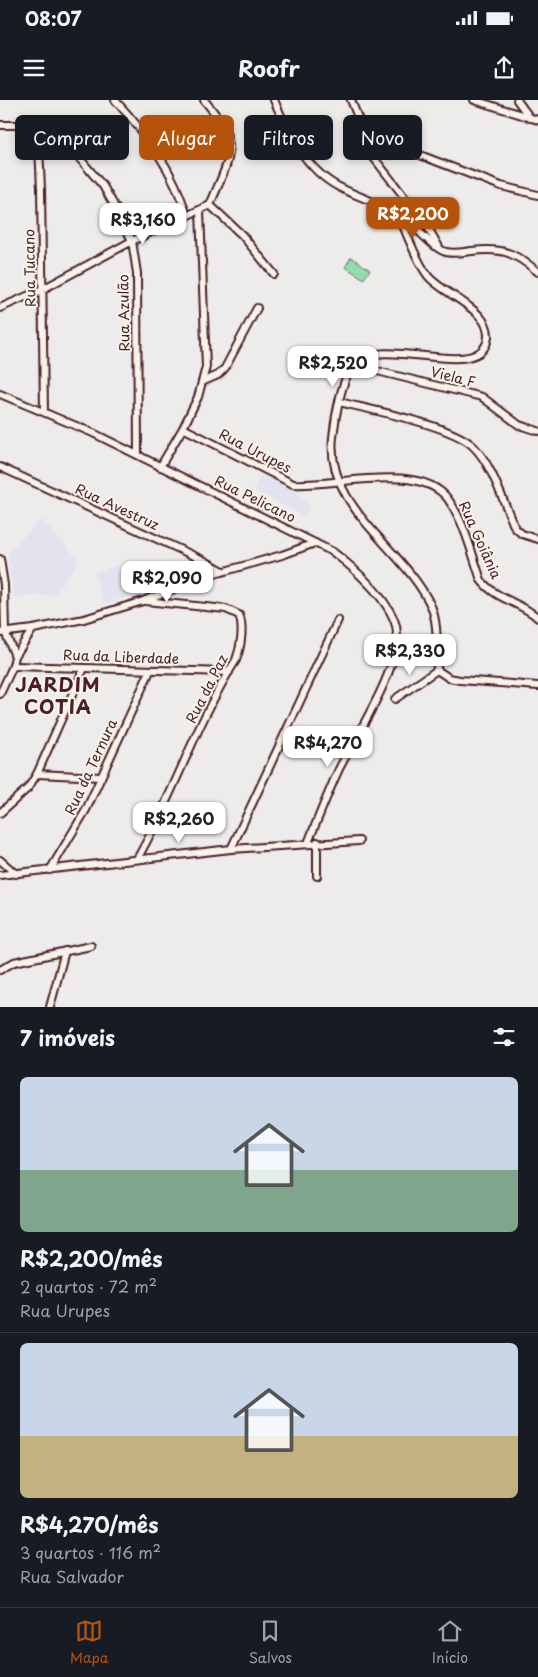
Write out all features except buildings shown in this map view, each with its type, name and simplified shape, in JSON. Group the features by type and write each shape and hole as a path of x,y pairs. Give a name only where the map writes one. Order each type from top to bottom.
{"street":[{"path":"114,100 130,116 172,175 187,217"},
{"path":"0,308 43,289 132,242 210,205 231,152 230,142 224,128 204,100"},
{"path":"274,100 286,128 303,155 318,172 338,187 398,214 440,250 459,253 489,249 504,250 520,257 538,272"},
{"path":"351,100 357,115"},
{"path":"474,100 538,120"},
{"path":"517,100 530,118"},
{"path":"0,125 15,125"},
{"path":"422,156 501,186 538,195"},
{"name":"Rua Tucano","path":"39,160 44,411"},
{"name":"Rua Azulão","path":"81,160 103,186 132,242 137,273 138,455"},
{"path":"376,160 427,226 440,250"},
{"path":"210,205 242,235 274,274"},
{"path":"160,467 183,428 202,382 206,349 200,211"},
{"path":"398,214 426,274 441,288 477,313 484,321 488,332 487,343 480,352 471,357 444,358 409,353 382,352 365,356 354,365 348,374 339,402 332,456 338,483 351,504 409,571 431,606 436,624 437,670"},
{"path":"202,382 218,376 225,368 258,308"},
{"name":"Viela F","path":"354,365 482,396 519,425 538,431"},
{"name":"Rua Pelicano","path":"0,394 44,411 138,455 333,552 362,577 391,615 396,626 394,652 373,706 335,779 308,843"},
{"path":"339,402 393,415 460,436 474,447 484,461 515,528 522,534 538,538"},
{"name":"Rua Urupes","path":"183,428 293,484 338,483"},
{"name":"Rua Avestruz","path":"0,467 203,560 223,571"},
{"name":"Rua Goiânia","path":"338,483 392,478 419,481 434,486 446,497 455,511 481,580 487,588 523,606 538,618"},
{"path":"2,632 33,629 84,619 144,601 204,577 282,555 315,543"},
{"path":"0,559 4,585 2,632 15,656"},
{"path":"203,560 206,572 204,577"},
{"name":"Rua da Paz","path":"137,859 165,807 240,651 242,621 239,615 226,608 144,601"},
{"path":"231,849 338,620"},
{"path":"0,694 13,666 15,656 33,629"},
{"name":"Rua da Liberdade","path":"13,666 229,672"},
{"path":"0,813 22,795 37,774 84,668"},
{"path":"437,670 449,678 460,680 538,686"},
{"path":"395,699 437,670"},
{"name":"Rua da Ternura","path":"50,870 86,810 150,671"},
{"path":"37,774 101,777"},
{"path":"0,875 231,849 317,842 359,841"},
{"path":"317,842 317,876"},
{"path":"0,860 16,874"},
{"path":"0,970 14,962 91,946"},
{"path":"50,1007 65,951"}],"shaded area":[{"path":"261,475 297,491 311,507 304,517 253,489"},
{"path":"42,519 79,560 54,595 14,597 7,552"},
{"path":"117,565 127,597 104,604 94,573"}],"green space":[{"path":"351,257 370,270 364,279 345,267"}],"district":[{"name":"JARDIM COTIA","path":"58,696"}]}
